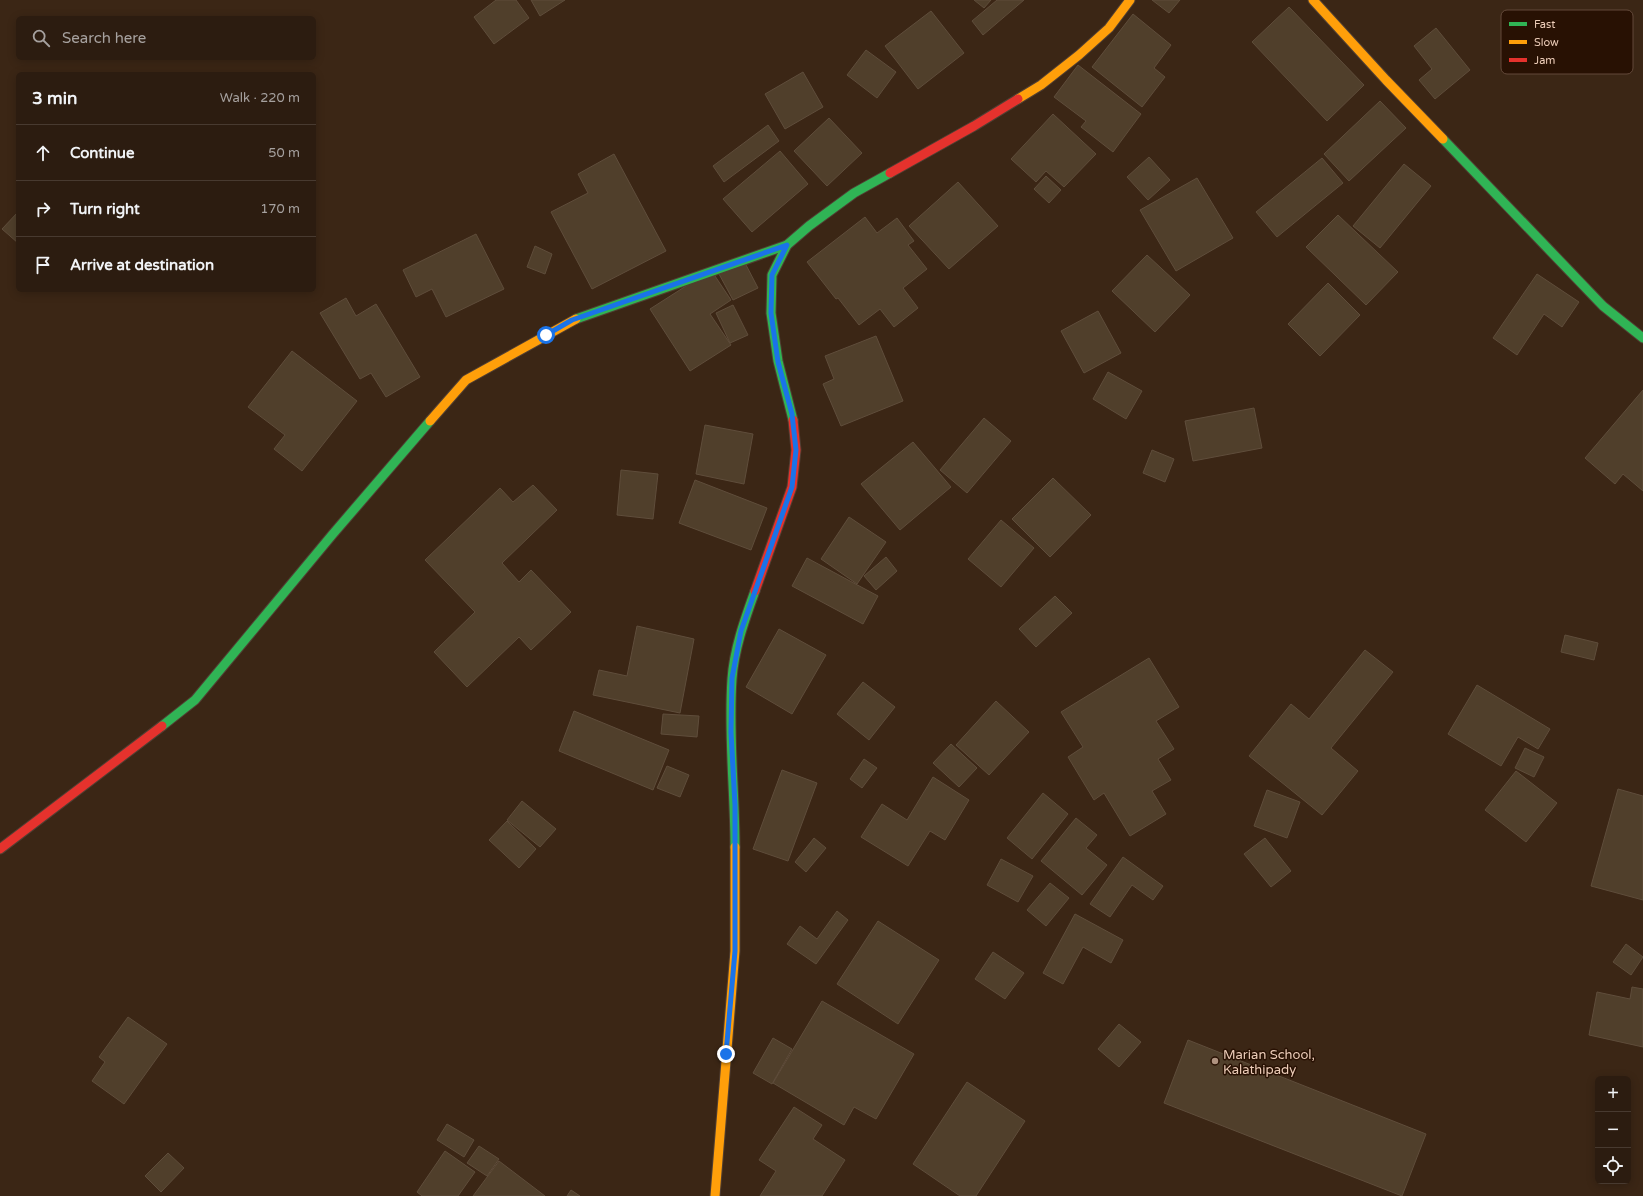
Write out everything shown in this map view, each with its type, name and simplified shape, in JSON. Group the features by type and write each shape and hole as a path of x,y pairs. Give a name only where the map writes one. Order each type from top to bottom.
{"street":[{"path":"715,1196 735,951 735,805 731,732 732,678 741,631 792,487 796,450 792,414 778,362 771,313 772,275 787,245 808,226 854,193 974,126 1041,85 1079,55 1109,28 1130,0"},
{"path":"1313,0 1386,80 1603,306 1643,338"},
{"path":"0,849 195,700 332,535 466,380 572,320 787,245"}],"building":[{"path":"496,0 516,0 529,18 494,44 474,17"},
{"path":"531,0 565,0 540,16"},
{"path":"974,0 991,0 984,8"},
{"path":"997,0 1024,0 983,35 972,21"},
{"path":"1152,0 1180,0 1169,13"},
{"path":"1289,7 1364,85 1327,121 1252,42"},
{"path":"931,11 964,53 918,89 885,46"},
{"path":"1133,14 1171,45 1154,68 1165,77 1142,107 1092,67"},
{"path":"1436,28 1470,70 1435,99 1419,80 1432,69 1414,46"},
{"path":"866,50 896,72 877,98 847,75"},
{"path":"1078,65 1141,114 1113,152 1081,127 1086,121 1054,97"},
{"path":"803,72 823,107 785,129 765,94"},
{"path":"1380,101 1406,128 1349,181 1324,154"},
{"path":"1053,114 1096,154 1064,187 1046,171 1036,182 1011,159"},
{"path":"829,118 862,153 827,186 794,151"},
{"path":"768,125 779,141 724,182 713,166"},
{"path":"780,151 808,184 752,232 723,199"},
{"path":"614,154 666,251 592,289 551,212 588,193 578,174"},
{"path":"1149,157 1170,180 1148,200 1127,177"},
{"path":"1322,158 1343,183 1277,237 1256,212"},
{"path":"1404,164 1431,186 1380,248 1353,226"},
{"path":"1046,176 1061,190 1049,203 1034,189"},
{"path":"1197,178 1233,238 1176,271 1140,210"},
{"path":"958,182 998,226 949,269 909,226"},
{"path":"16,214 16,241 2,229"},
{"path":"1338,215 1398,272 1366,305 1306,247"},
{"path":"865,217 877,233 897,218 914,241 908,245 927,269 903,288 918,308 894,327 880,309 859,325 807,262"},
{"path":"476,234 504,289 446,317 432,289 416,297 403,270"},
{"path":"535,246 552,254 545,274 527,267"},
{"path":"1147,255 1190,295 1155,332 1112,291"},
{"path":"744,261 758,288 733,300 719,274"},
{"path":"711,270 731,300 710,314 731,345 690,371 650,309"},
{"path":"1537,274 1579,302 1562,327 1544,314 1517,355 1493,338"},
{"path":"1328,283 1360,315 1320,356 1288,324"},
{"path":"346,298 356,316 376,304 420,377 386,397 371,373 360,379 320,313"},
{"path":"733,305 748,335 730,343 716,313"},
{"path":"1098,311 1121,353 1084,373 1061,331"},
{"path":"876,336 903,401 841,426 823,384 834,379 825,356"},
{"path":"292,351 357,401 302,471 274,449 285,435 248,407"},
{"path":"1108,372 1142,391 1126,419 1093,399"},
{"path":"1643,390 1643,491 1623,474 1615,484 1585,458"},
{"path":"1254,408 1262,448 1193,461 1185,421"},
{"path":"984,418 1011,441 967,493 940,470"},
{"path":"705,425 753,434 744,484 696,474"},
{"path":"913,442 951,487 900,530 861,484"},
{"path":"1152,450 1174,459 1165,482 1143,473"},
{"path":"621,470 658,474 653,519 617,515"},
{"path":"1053,478 1091,515 1050,557 1012,519"},
{"path":"695,480 767,508 751,550 679,523"},
{"path":"533,485 557,510 502,563 519,582 531,570 571,612 531,650 519,637 467,687 434,652 475,612 425,560 500,488 513,502"},
{"path":"849,517 886,542 857,584 821,559"},
{"path":"1001,520 1034,548 1001,587 968,559"},
{"path":"886,557 897,571 876,590 864,576"},
{"path":"807,558 878,596 863,624 792,586"},
{"path":"1055,596 1072,613 1036,647 1019,629"},
{"path":"637,626 694,639 680,713 593,695 599,670 627,676"},
{"path":"779,629 826,655 792,714 746,687"},
{"path":"1565,635 1598,643 1594,660 1561,652"},
{"path":"1365,650 1393,672 1331,748 1358,771 1322,815 1249,756 1291,704 1309,719"},
{"path":"1149,658 1179,707 1156,721 1174,749 1158,759 1171,780 1152,791 1166,814 1130,836 1104,793 1094,800 1068,757 1083,747 1061,712"},
{"path":"863,682 895,707 869,740 837,714"},
{"path":"1477,685 1550,729 1538,749 1518,737 1501,766 1448,734"},
{"path":"996,701 1029,732 989,775 956,745"},
{"path":"574,711 669,750 653,790 559,751"},
{"path":"663,714 699,716 697,737 661,734"},
{"path":"951,744 977,768 959,787 933,763"},
{"path":"1525,748 1544,757 1534,777 1515,768"},
{"path":"864,759 877,768 862,788 850,779"},
{"path":"667,766 689,775 680,797 657,788"},
{"path":"782,770 817,783 788,861 753,849"},
{"path":"1516,771 1557,803 1526,842 1485,810"},
{"path":"933,777 969,800 945,840 930,831 908,866 861,837 882,804 907,820"},
{"path":"1618,789 1643,796 1643,900 1591,886"},
{"path":"1267,790 1300,802 1287,838 1254,826"},
{"path":"1043,793 1068,814 1032,859 1007,838"},
{"path":"522,801 556,829 540,847 507,820"},
{"path":"1076,818 1097,835 1086,848 1107,865 1082,895 1041,861"},
{"path":"507,821 536,849 519,868 489,840"},
{"path":"814,838 826,848 806,872 795,862"},
{"path":"1265,838 1291,871 1271,887 1244,854"},
{"path":"1123,857 1163,886 1153,900 1132,885 1110,917 1090,904"},
{"path":"1001,859 1033,876 1018,902 987,885"},
{"path":"1050,883 1069,898 1046,926 1027,910"},
{"path":"837,911 848,920 816,964 787,944 800,926 817,939"},
{"path":"1075,914 1123,940 1111,963 1083,947 1063,984 1043,973"},
{"path":"878,921 939,960 898,1024 837,984"},
{"path":"1626,944 1643,957 1631,975 1613,962"},
{"path":"993,952 1024,973 1005,999 975,979"},
{"path":"1632,987 1643,989 1643,1047 1589,1035 1597,992 1630,999"},
{"path":"822,1001 914,1054 876,1119 854,1107 844,1125 773,1083"},
{"path":"128,1017 167,1044 124,1104 92,1081 105,1062 99,1057"},
{"path":"1119,1024 1141,1042 1119,1067 1098,1049"},
{"path":"773,1038 792,1049 772,1084 753,1073"},
{"path":"1188,1040 1426,1134 1402,1196 1164,1103"},
{"path":"967,1082 1025,1121 976,1196 960,1196 913,1164"},
{"path":"794,1107 822,1125 813,1139 845,1160 822,1196 760,1196 776,1171 759,1160"},
{"path":"447,1124 474,1140 464,1157 437,1140"},
{"path":"479,1146 499,1159 487,1176 467,1163"},
{"path":"445,1151 475,1172 458,1196 422,1196 417,1192"},
{"path":"168,1153 184,1168 161,1192 145,1176"},
{"path":"499,1161 545,1196 473,1196"},
{"path":"571,1190 580,1196 567,1196"}],"traffic: fast":[{"path":"1443,139 1603,306 1643,338"},
{"path":"793,420 778,361 771,313 772,275 787,245 809,226 854,193 890,173"},
{"path":"576,319 787,245"},
{"path":"162,726 195,700 332,535 430,421"},
{"path":"735,847 731,742 732,679 738,645 755,591"}],"traffic: slow":[{"path":"1018,99 1041,85 1079,55 1109,28 1130,0"},
{"path":"1313,0 1386,80 1443,139"},
{"path":"430,421 466,380 576,319"},
{"path":"715,1196 735,951 735,847"}],"traffic: jam":[{"path":"890,173 974,126 1018,99"},
{"path":"755,591 792,487 796,450 793,420"},
{"path":"0,849 162,726"}],"place":[{"name":"Marian School, Kalathipady","path":"1215,1061"}],"route":[{"path":"546,335 572,320 787,245 772,275 771,313 778,362 792,414 796,450 792,487 741,631 732,678 731,732 735,805 735,951 726,1054"}]}
